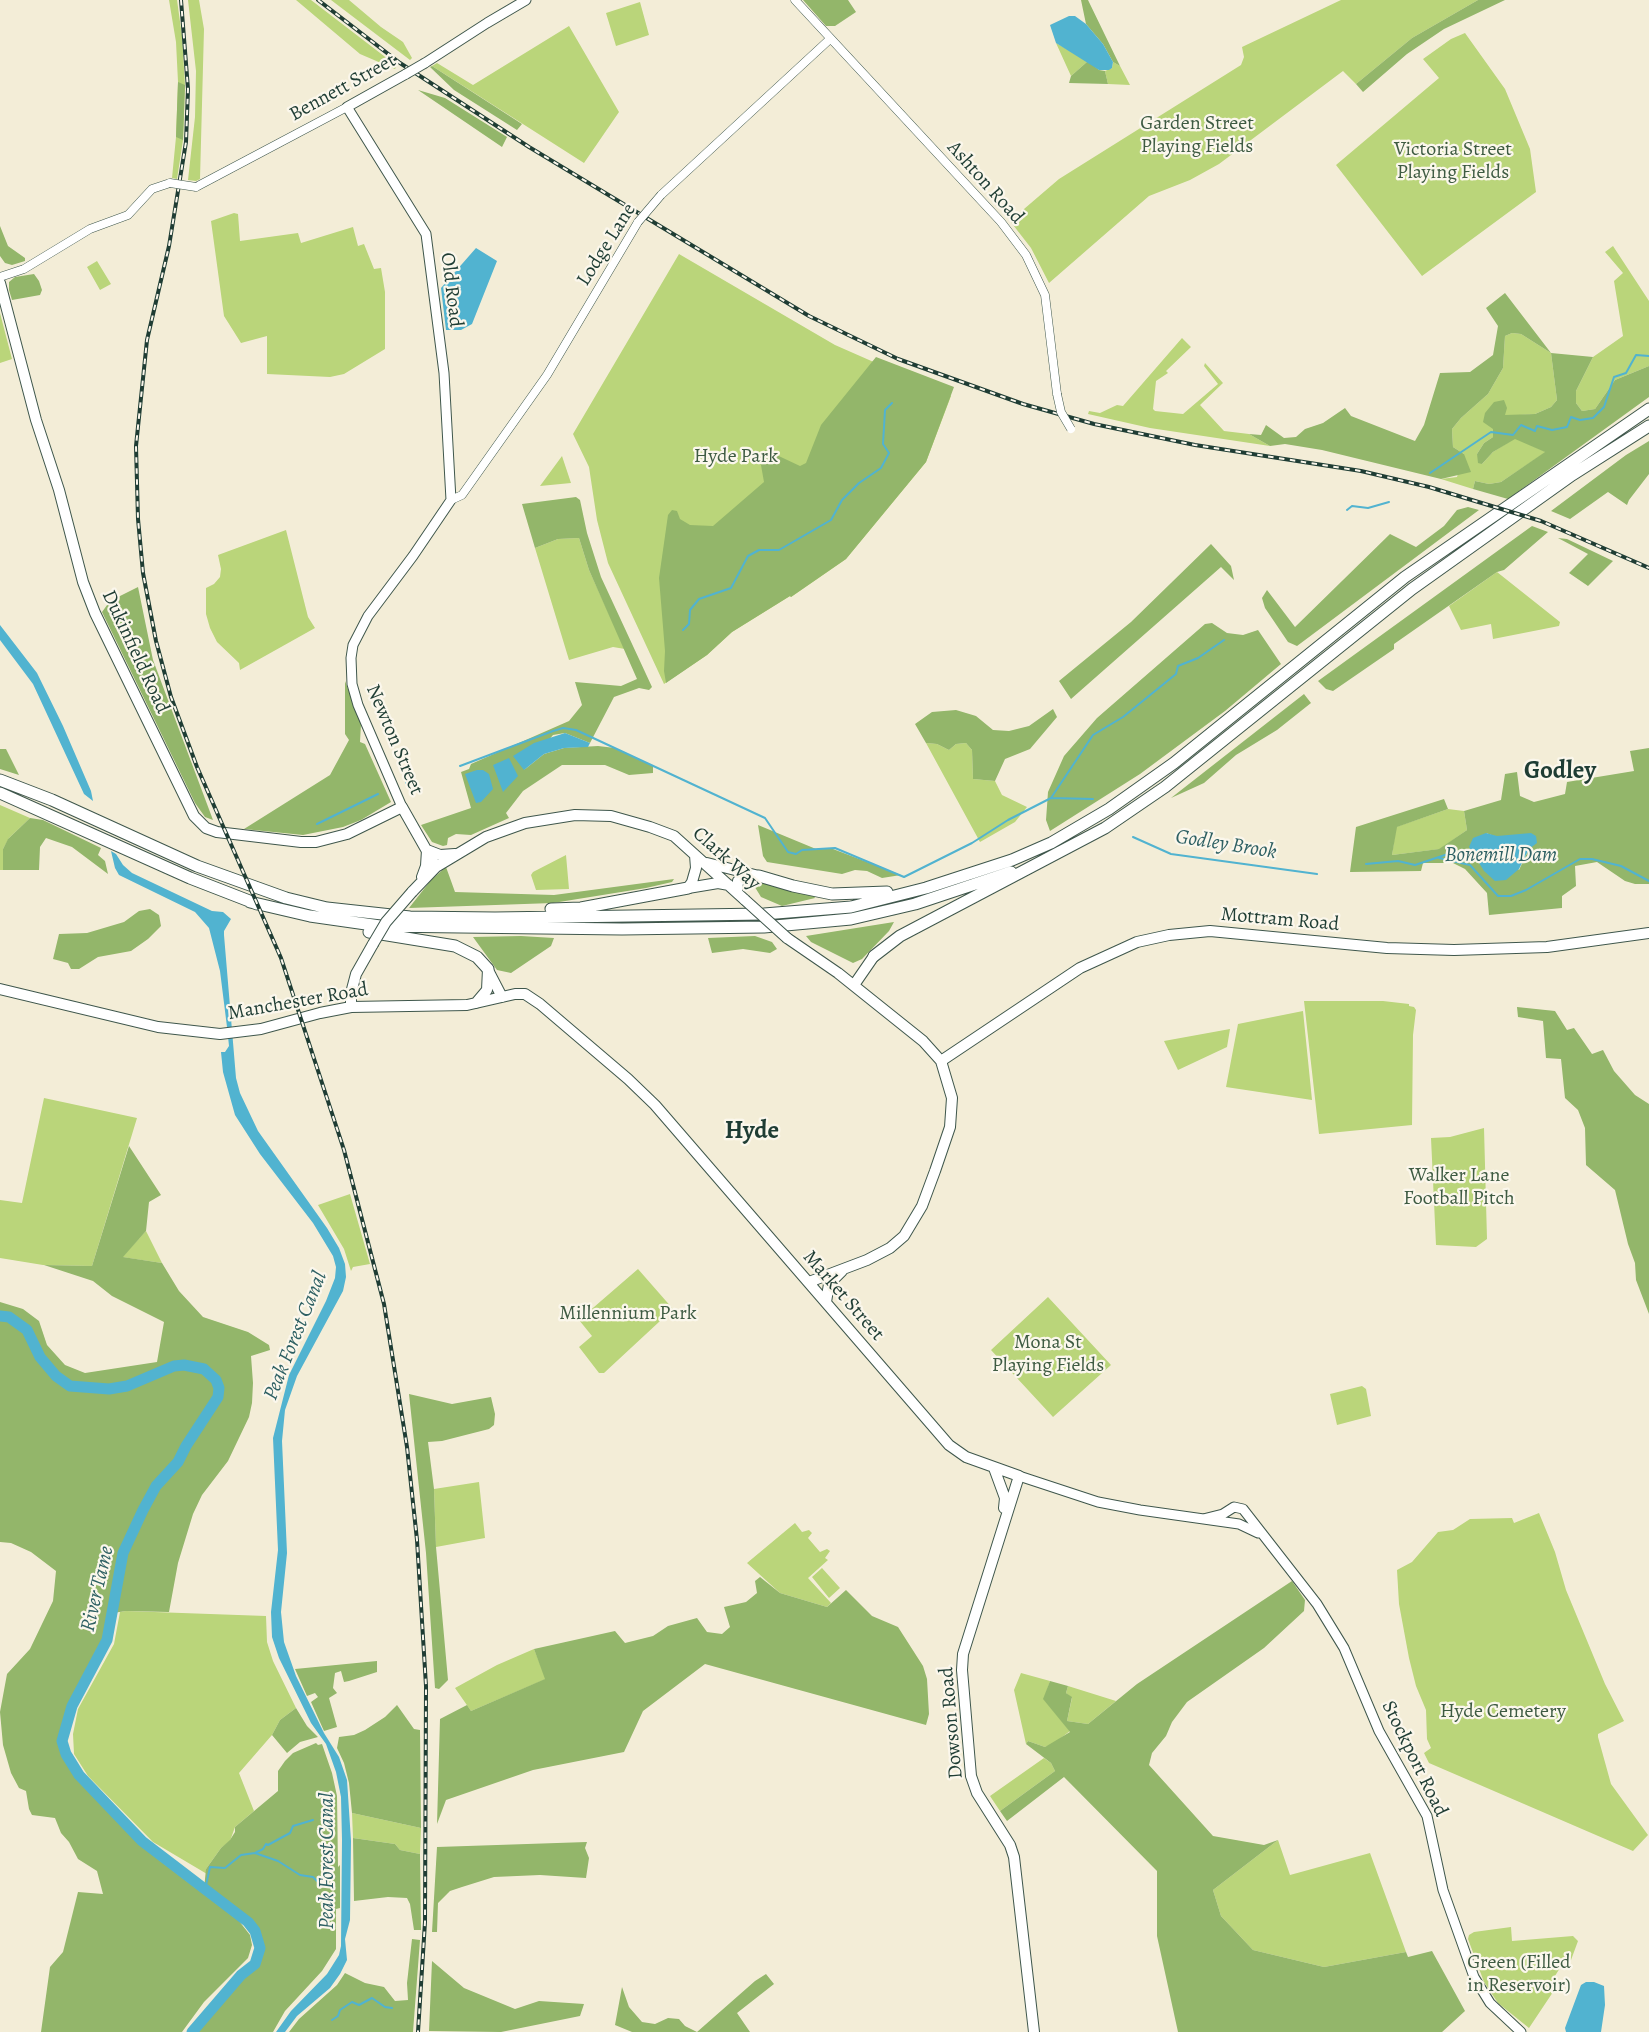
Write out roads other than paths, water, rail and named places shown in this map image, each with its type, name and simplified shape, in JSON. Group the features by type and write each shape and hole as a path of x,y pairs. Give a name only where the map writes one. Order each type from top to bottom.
{"highway":[{"path":"0,780 52,800 197,866 286,898 327,908 370,914 455,918 764,914 851,907 926,888 1012,860 1051,843 1109,809 1174,763 1405,577 1649,409"},
{"path":"874,956 900,936 1105,828 1165,787 1412,589 1572,475 1649,426"},
{"path":"0,792 190,878 250,902 297,919 454,946 477,956 488,969"},
{"path":"250,902 310,916 380,926 622,929 764,927 851,919 915,904 1044,861"},
{"path":"758,876 792,886 844,895 926,888"},
{"path":"327,908 414,912 508,912 581,908 688,888"}],"main road":[{"name":"Bennett Street","path":"347,107 425,63 486,23 526,0"},
{"name":"Old Road","path":"347,107 426,234 444,373 451,500"},
{"name":"Dukinfield Road","path":"0,283 36,420 59,490 83,582 95,613 194,816 206,828 217,832 301,842 323,840 347,834 402,807"},
{"name":"Newton Street","path":"436,866 402,807 358,705 350,671 353,645 368,616 413,556 451,500"},
{"name":"Clark Way","path":"351,1007 351,994 356,974 386,922 419,882 436,866 486,837 525,822 575,815 611,816 650,827 680,840 787,938 854,985 923,1041 941,1061"},
{"path":"419,882 425,871 427,850 440,855 456,854"},
{"path":"688,888 700,859 758,876"},
{"path":"741,896 738,881 749,876 758,876"},
{"path":"688,888 718,883 729,885"},
{"name":"Mottram Road","path":"941,1061 1080,968 1137,942 1169,935 1210,931 1387,948 1454,950 1547,947 1649,933"},
{"path":"854,985 874,956"},
{"path":"488,969 502,997"},
{"path":"476,1003 487,990 488,969"},
{"name":"Manchester Road","path":"0,989 158,1027 220,1034 241,1033 351,1007 444,1006 476,1003 515,994"},
{"name":"Market Street","path":"515,994 527,994 540,1004 628,1079 655,1105 949,1445 966,1457 994,1468 1098,1502 1237,1523"},
{"path":"809,1282 867,1260 898,1241 914,1223 938,1162 952,1113 950,1090 941,1061"},
{"path":"826,1302 829,1284 846,1267"},
{"name":"Dowson Road","path":"994,1468 1005,1498 1002,1524"},
{"path":"1005,1498 1010,1479 1016,1476"},
{"name":"Dowson Road","path":"1016,1476 963,1654 962,1670 971,1776 977,1794 999,1826 1010,1845 1014,1857 1034,2032"},
{"path":"1239,1507 1245,1512 1245,1519 1237,1523 1230,1518 1230,1511 1239,1507"},
{"name":"Market Street","path":"1202,1519 1230,1511"},
{"name":"Stockport Road","path":"1245,1512 1299,1579 1344,1648 1379,1731 1427,1816 1443,1890 1474,1977 1490,2003 1521,2032"},
{"name":"Stockport Road","path":"1237,1523 1264,1537"}],"street":[{"name":"Ashton Road","path":"794,0 1001,222 1026,255 1044,295 1057,394 1061,412 1071,429"},
{"name":"Lodge Lane","path":"451,500 462,495 547,375 638,222 661,195 830,39"},
{"name":"Bennett Street","path":"0,277 24,268 90,229 128,215 152,189 170,183 196,188 347,107"}],"water":[{"path":"1069,16 1075,16 1086,24 1103,44 1113,62 1112,68 1109,70 1099,70 1056,43 1050,25"},
{"path":"476,248 497,261 472,324 461,330 446,330 441,288"},
{"path":"0,625 37,673 63,726 91,791 93,801 84,794 33,684 0,640"},
{"path":"565,733 590,743 588,747 564,748 544,754 524,770 513,756 534,743"},
{"path":"509,758 518,776 503,792 493,765"},
{"path":"483,770 489,774 493,789 481,802 476,803 465,774"},
{"name":"Bonemill Dam","path":"1486,833 1497,836 1531,833 1536,836 1537,843 1529,849 1519,869 1506,880 1495,881 1484,871 1469,847 1473,838"},
{"path":"111,851 116,854 123,865 132,873 212,911 223,912 231,919 224,931 224,935 236,1078 240,1093 258,1131 327,1228 339,1248 345,1264 346,1277 343,1291 297,1376 285,1410 282,1441 287,1553 281,1612 284,1642 296,1676 324,1733 339,1757 347,1780 351,1841 350,1920 345,1939 347,1960 330,1988 297,2016 285,2032 276,2032 291,2011 327,1974 339,1955 341,1946 342,1840 341,1797 336,1772 326,1744 311,1723 279,1658 272,1637 271,1612 278,1550 273,1438 289,1375 326,1301 335,1278 336,1267 333,1256 313,1223 260,1154 235,1115 223,1072 221,1052 225,1052 229,1046 220,971 209,928 195,912 119,875 115,868"},
{"path":"1586,1982 1594,1982 1604,1986 1605,2005 1601,2032 1566,2032 1565,2028 1581,1985"}],"waterway":[{"path":"1430,473 1491,432 1513,435 1521,425 1535,431 1537,426 1552,430 1567,427 1571,417 1580,420 1593,418 1604,407 1614,377 1626,373 1636,355 1649,356"},
{"path":"683,630 689,624 690,610 699,599 731,588 748,556 759,550 779,550 831,520 842,500 859,483 881,468 889,453 883,444 885,410 892,403"},
{"path":"1347,510 1352,506 1368,508 1389,502"},
{"path":"460,766 553,731 563,728 576,730 765,818 788,852 796,854 802,850 835,848 904,877 972,843 1008,820 1051,798 1093,735 1123,717 1176,674 1178,666 1198,658 1224,640"},
{"path":"406,783 415,780"},
{"path":"317,824 378,794"},
{"name":"Godley Brook","path":"1051,798 1093,799"},
{"name":"Godley Brook","path":"1133,837 1171,854 1317,874"},
{"name":"Godley Brook","path":"1366,864 1398,861 1415,865 1448,854 1471,851"},
{"path":"1439,858 1470,865 1498,896 1511,896 1526,890 1580,859 1592,859 1621,866 1649,881"},
{"name":"River Tame","path":"0,1316 9,1317 27,1330 40,1357 56,1376 70,1386 109,1389 127,1386 174,1366 184,1365 204,1369 216,1380 219,1388 218,1397 186,1446 178,1462 156,1486 123,1553 107,1640 72,1706 62,1741 66,1754 79,1775 142,1841 248,1922 255,1931 260,1948 255,1964 241,1975 192,2032"},
{"name":"Peak Forest Canal","path":"205,1890 210,1867 225,1868 241,1855 255,1853 263,1849 266,1844 268,1845 290,1833 293,1826 313,1820"},
{"name":"Peak Forest Canal","path":"255,1853 278,1861 300,1875 313,1877 317,1881"},
{"path":"332,2020 338,2016 340,2010 352,2002 359,2005 372,1998 385,2007 392,2008"}],"railway":[{"path":"181,0 188,89 186,142 169,246 147,340 136,446 138,519 143,573 156,641 171,697 197,767 281,958 344,1150 384,1304 407,1447 417,1540 426,1686 425,1922 418,2032"},
{"path":"318,0 400,63 529,147 809,316 898,359 1023,404 1094,424 1195,445 1361,471 1429,487 1541,521 1649,568"}],"district":[{"name":"Godley","path":"1560,772"},
{"name":"Hyde","path":"752,1132"}],"park label":[{"name":"Garden Street Playing Fields","path":"1197,136"},
{"name":"Victoria Street Playing Fields","path":"1453,162"},
{"name":"Hyde Park","path":"736,457"},
{"name":"Walker Lane Football Pitch","path":"1459,1188"},
{"name":"Millennium Park","path":"628,1314"},
{"name":"Mona St Playing Fields","path":"1048,1354"},
{"name":"Hyde Cemetery","path":"1503,1712"},
{"name":"Green (Filled in Reservoir)","path":"1519,1974"}]}
